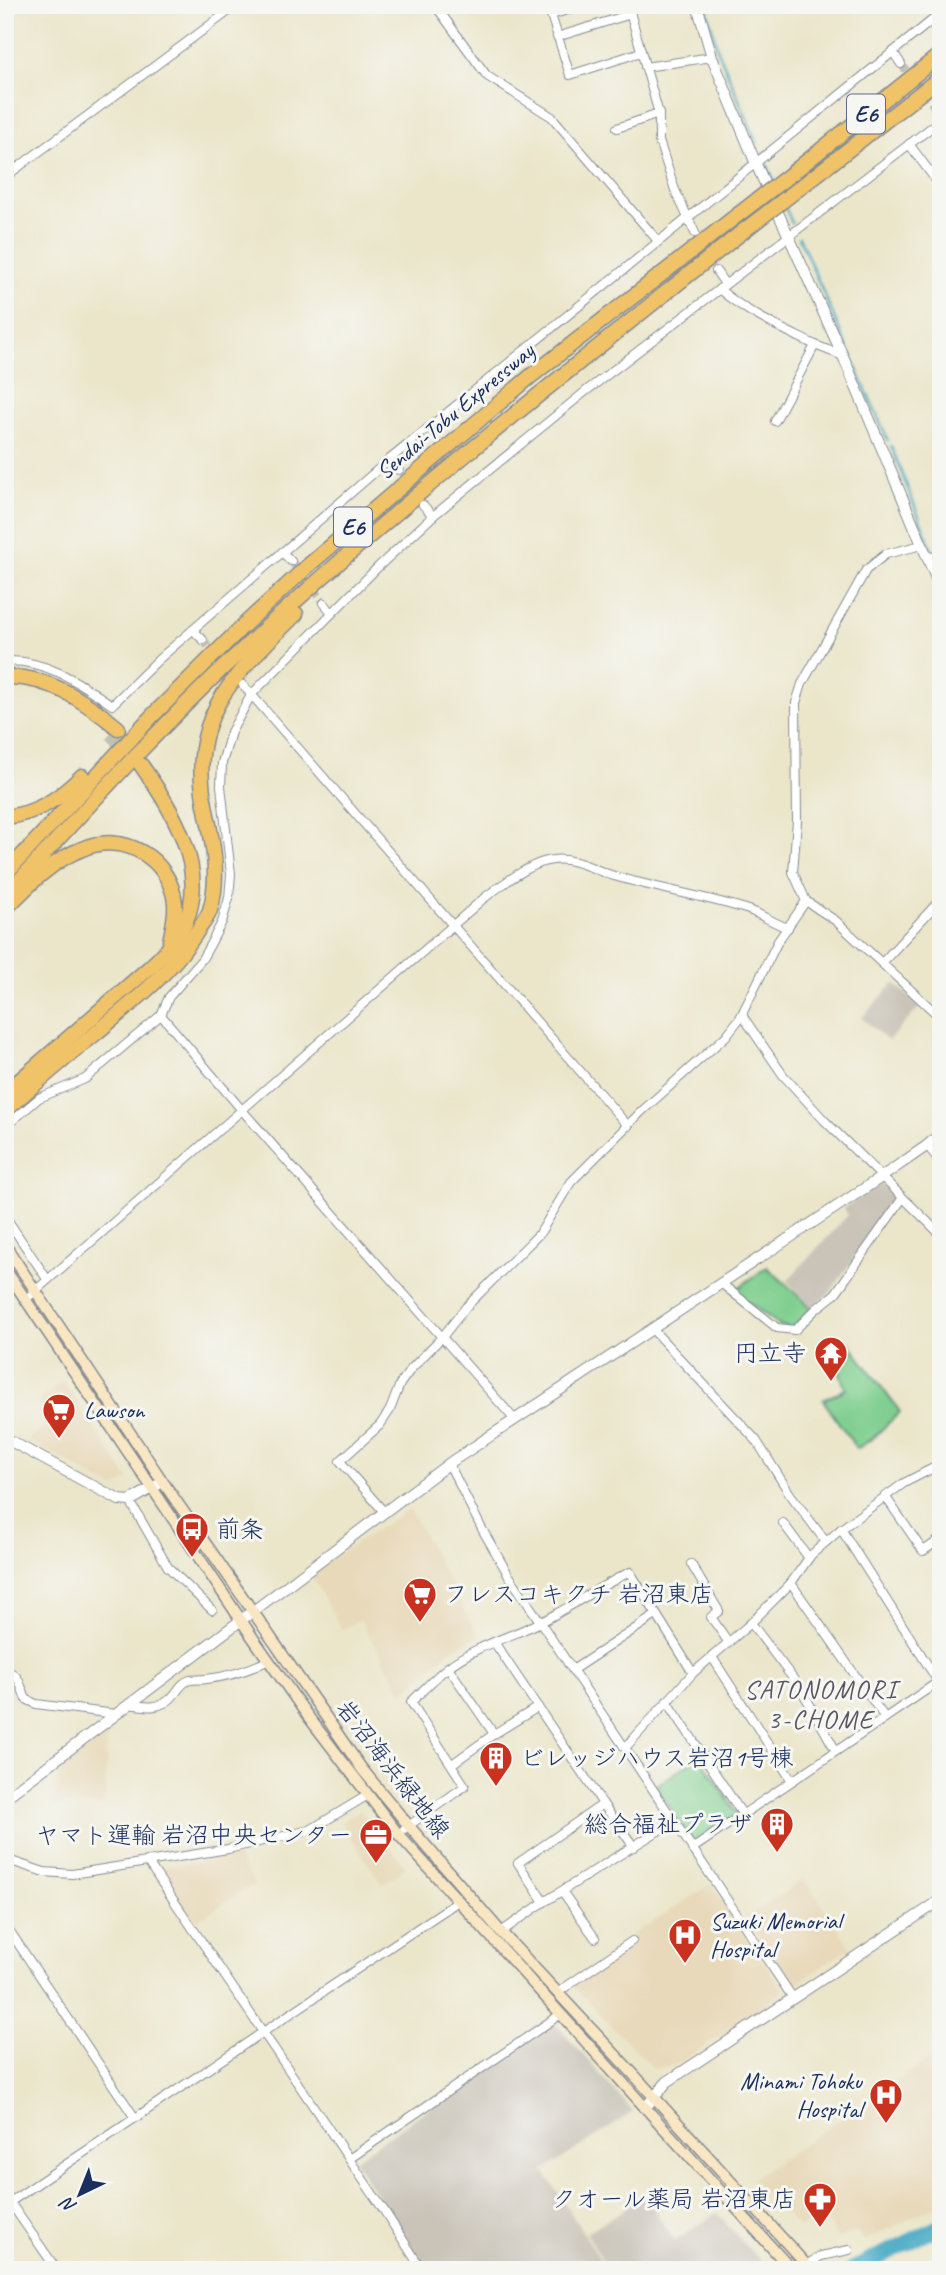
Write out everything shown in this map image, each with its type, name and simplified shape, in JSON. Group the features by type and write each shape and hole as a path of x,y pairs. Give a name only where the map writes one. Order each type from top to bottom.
{"highway":[{"name":"Sendai-Tobu Expressway","path":"5,874 153,715 310,564 520,384 941,54"},
{"name":"Sendai-Tobu Expressway","path":"5,896 227,664 424,488 941,76"},
{"path":"5,1110 149,988 183,953 209,911 214,887 213,845 203,797 201,768 206,728 217,703 261,648 424,488"},
{"path":"5,817 45,806 66,793 204,654 310,564"},
{"path":"5,677 32,679 58,688 85,703 114,731 54,696 25,686 5,685"},
{"path":"5,1093 149,968 186,922 192,895 187,849 144,762 179,809 194,847 201,885 196,933"},
{"path":"5,909 44,872 75,852 97,844 121,844 144,852 162,869 169,882 175,905 169,946"}],"main road":[{"name":"岩沼海浜緑地線","path":"5,1245 36,1289 241,1620 368,1795 457,1902 792,2270"},
{"name":"岩沼海浜緑地線","path":"5,1269 158,1485 253,1611 330,1724 408,1826 501,1932 808,2267"}],"street":[{"path":"5,177 237,5"},
{"path":"435,5 487,76 552,117 658,241"},
{"path":"583,5 551,15 570,75 641,52"},
{"path":"697,5 712,57 756,164 843,356 941,590"},
{"path":"557,37 629,9 659,114 660,141 675,190 695,233"},
{"path":"5,661 30,663 52,669 68,676 111,705 159,659 390,459 941,13"},
{"path":"893,52 901,64"},
{"path":"645,66 712,57"},
{"path":"617,128 659,114"},
{"path":"5,1127 39,1098 85,1079 161,1015 169,997 202,959 222,922 232,874 221,786 222,763 231,732 251,695 433,516 586,391 909,144 939,114"},
{"path":"909,144 941,187"},
{"path":"716,271 722,287 737,304 815,345 843,356"},
{"path":"775,421 815,345"},
{"path":"390,459 399,470"},
{"path":"423,505 433,516"},
{"path":"922,545 886,554 866,570 802,684 796,703 797,821 793,872 806,901 836,921 941,1018"},
{"path":"282,552 291,561"},
{"path":"927,558 941,555"},
{"path":"324,603 332,613"},
{"path":"193,630 203,640"},
{"path":"243,685 628,1126"},
{"path":"26,1299 241,1109 503,884 551,860 567,859 616,877 705,897 753,911 788,928"},
{"path":"882,964 941,898"},
{"path":"384,1512 341,1461 380,1425 390,1410 400,1384 466,1307 540,1233 571,1182 642,1111 726,1036 742,1015 778,941 806,901"},
{"path":"161,1015 515,1420"},
{"path":"742,1015 783,1074 880,1178 941,1235"},
{"path":"5,1798 449,1464 653,1331 928,1145 941,1133"},
{"path":"928,1145 941,1161"},
{"path":"722,1284 777,1328 795,1330 816,1308 835,1294 902,1199"},
{"path":"5,1216 47,1279"},
{"path":"653,1331 756,1440 790,1494 826,1542"},
{"path":"5,1438 111,1496 130,1501 158,1485"},
{"path":"449,1464 489,1541 541,1622 793,1998"},
{"path":"626,1747 693,1674 791,1583 809,1558 826,1542 904,1483 941,1464"},
{"path":"885,1496 923,1551 941,1539"},
{"path":"130,1501 168,1567 212,1610"},
{"path":"783,1523 809,1558"},
{"path":"692,1849 939,1684 841,1529"},
{"path":"691,1564 719,1611 711,1617 729,1643"},
{"path":"398,1834 465,1786 411,1702 448,1667 494,1642 541,1622 630,1572 693,1674"},
{"path":"791,1583 885,1718"},
{"path":"574,1669 656,1615"},
{"path":"751,1623 801,1689 836,1751"},
{"path":"494,1642 634,1847"},
{"path":"712,1657 792,1781"},
{"path":"129,1704 149,1708 159,1706 168,1702 179,1687 190,1680 208,1679 269,1660"},
{"path":"448,1667 494,1734"},
{"path":"5,1671 18,1677 26,1699 36,1704 115,1714"},
{"path":"667,1701 743,1815"},
{"path":"452,1764 538,1707"},
{"path":"5,1860 44,1872 72,1874 228,1849 310,1830 368,1795"},
{"path":"544,1902 518,1863 603,1804"},
{"path":"501,1932 674,1821"},
{"path":"147,1861 417,2262 415,2270"},
{"path":"562,1891 595,1938"},
{"path":"645,2108 667,2082 941,1900"},
{"path":"57,2270 7,2199 135,2118 457,1902"},
{"path":"5,1924 135,2118"},
{"path":"557,1993 632,1941"},
{"path":"349,2159 561,2014"},
{"path":"808,2267 821,2256 849,2250"},
{"path":"320,2270 343,2270"}],"shaded area":[{"path":"894,983 920,1007 888,1041 862,1018"},
{"path":"881,1184 896,1199 829,1294 812,1306 787,1281 848,1215 844,1208"},
{"path":"63,1382 129,1480 113,1488 28,1440 51,1422 38,1401"},
{"path":"409,1509 479,1636 449,1651 403,1692 360,1620 342,1630 310,1573"},
{"path":"107,1731 105,1805 54,1806 59,1769"},
{"path":"360,1810 406,1868 382,1884 341,1823"},
{"path":"237,1857 254,1884 195,1922 157,1867"},
{"path":"804,1879 851,1947 793,1986 746,1918"},
{"name":"Suzuki Memorial Hospital","path":"711,1884 782,1989 780,1995 676,2065 654,2069 574,1987 635,1944 630,1936"},
{"path":"554,2022 633,2112 544,2171 607,2270 426,2270 354,2160"},
{"name":"Minami Tohoku Hospital","path":"931,2058 941,2072 941,2203 865,2241 857,2231 838,2238 822,2213 799,2228 752,2179"},
{"path":"645,2196 675,2241 717,2213 768,2270 609,2270 586,2233"}],"green space":[{"path":"767,1267 812,1308 792,1328 780,1326 734,1291"},
{"path":"848,1342 900,1412 857,1449 823,1400 846,1389 831,1354 830,1344"},
{"path":"700,1756 737,1814 694,1844 656,1786"}],"waterway":[{"path":"706,5 717,48 757,143"},
{"path":"767,164 774,181"},
{"path":"785,207 792,223"},
{"path":"799,237 888,441"},
{"path":"891,446 932,550"},
{"path":"937,561 941,570"},
{"path":"852,2270 941,2226"}],"tunnel":[{"path":"901,64 935,107"},
{"path":"291,561 324,603"},
{"path":"203,640 217,657"},
{"path":"111,734 141,765"}],"place":[{"name":"円立寺","path":"831,1383"},
{"name":"Lawson","path":"59,1440"},
{"name":"前条","path":"192,1559"},
{"name":"フレスコキクチ 岩沼東店","path":"420,1624"},
{"name":"ビレッジハウス岩沼1号棟","path":"496,1788"},
{"name":"総合福祉プラザ","path":"777,1854"},
{"name":"ヤマト運輸 岩沼中央センター","path":"376,1865"},
{"name":"Suzuki Memorial Hospital","path":"685,1965"},
{"name":"Minami Tohoku Hospital","path":"886,2125"},
{"name":"クオール薬局 岩沼東店","path":"820,2229"}],"district":[{"name":"SATONOMORI 3-CHOME","path":"821,1704"}]}
